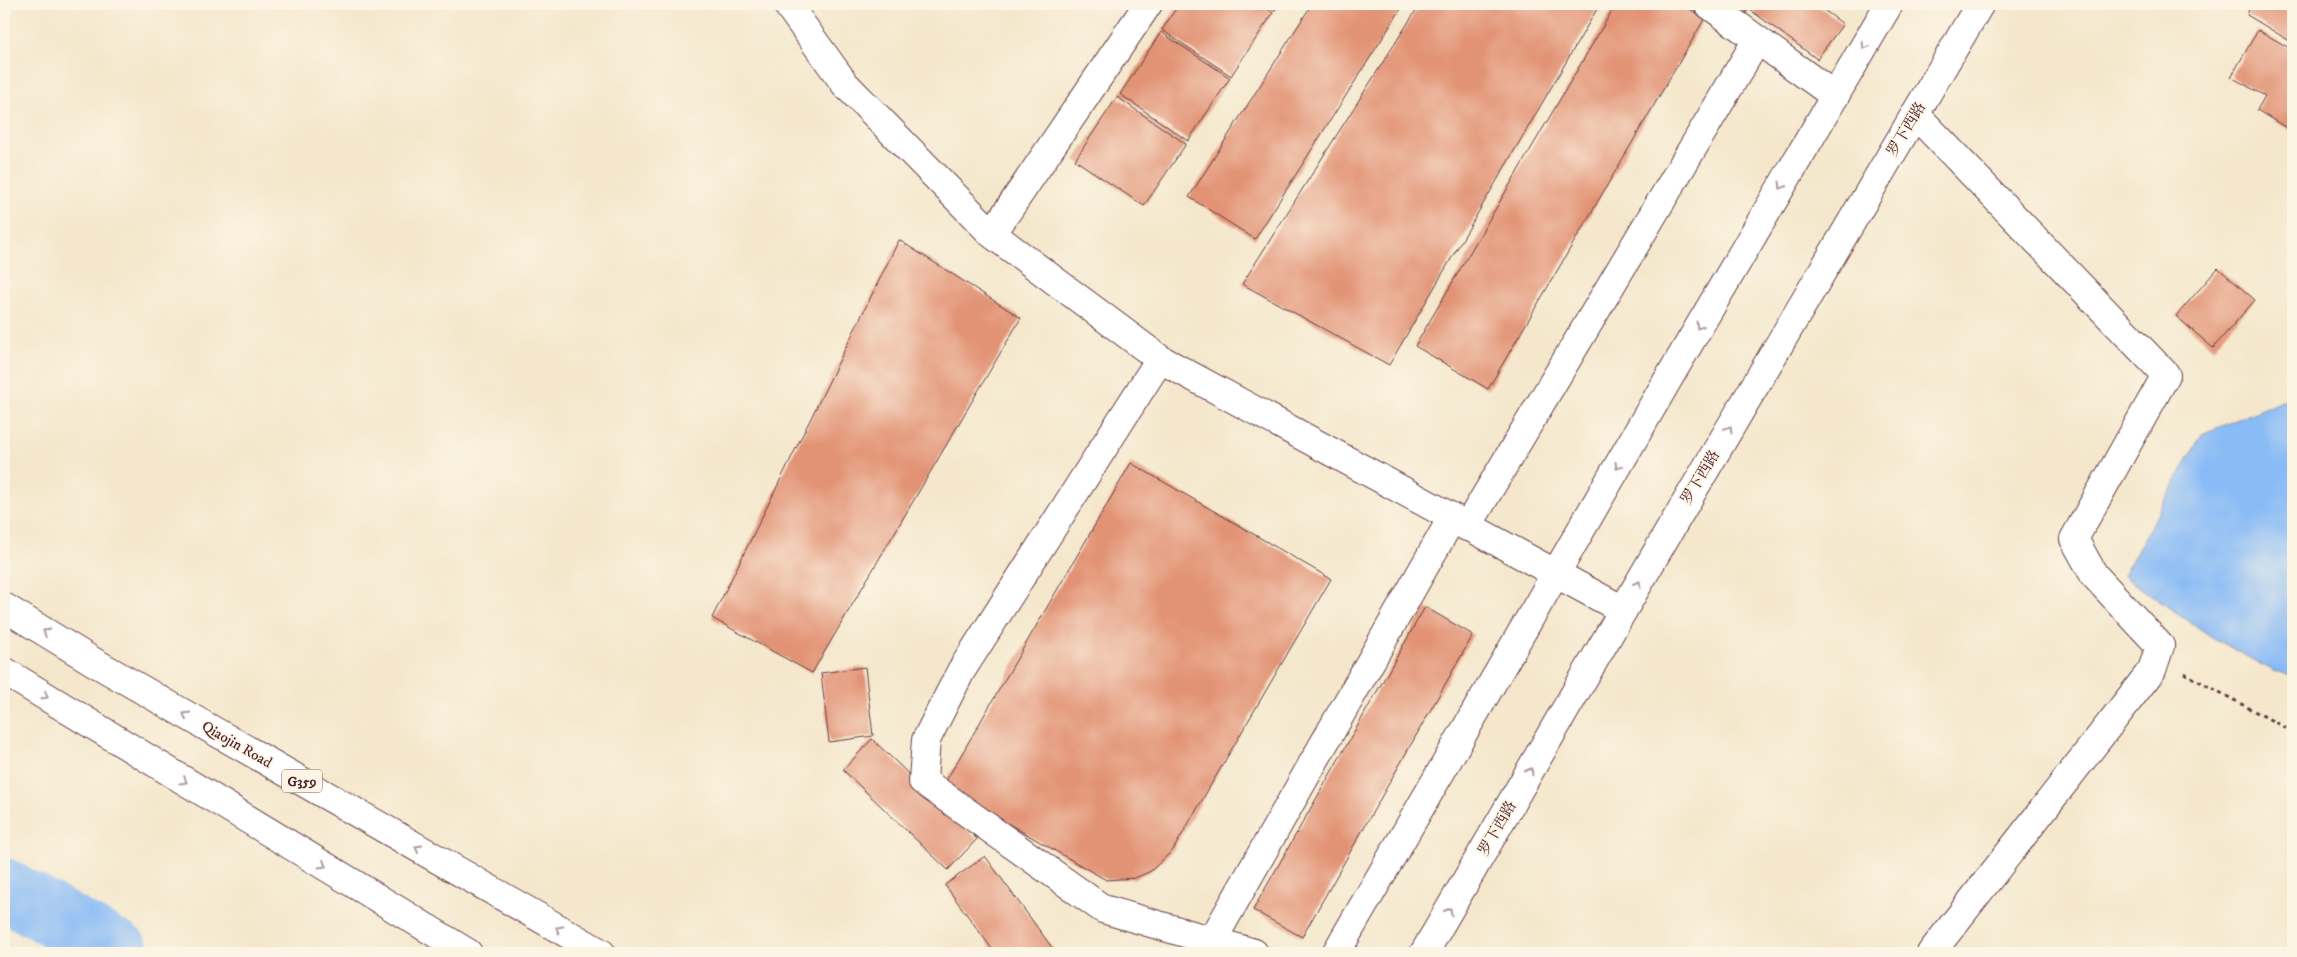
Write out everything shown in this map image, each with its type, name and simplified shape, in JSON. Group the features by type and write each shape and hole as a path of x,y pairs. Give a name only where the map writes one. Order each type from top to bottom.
{"main road":[{"path":"787,4 845,84 992,234 1160,359 1623,610"},
{"path":"992,234 1148,4"},
{"path":"1708,4 1835,96"},
{"path":"1336,953 1889,4"},
{"name":"罗下西路","path":"1428,949 1623,610 1980,4"},
{"path":"1212,941 1460,523 1757,40"},
{"path":"1915,114 2166,375 2074,539 2094,576 2160,646 2152,670 1931,953"},
{"path":"1160,359 961,671 926,740 923,781 1103,909 1254,953"},
{"name":"Qiaojin Road","path":"4,607 94,662 601,953"},
{"path":"4,671 468,953"}],"path":[{"path":"2160,646 2180,671 2293,732"}],"water":[{"path":"2282,401 2293,403 2293,675 2273,671 2212,637 2123,576 2202,434"}],"building":[{"path":"1179,4 1259,4 1273,13 1231,76 1162,30"},
{"path":"1264,4 1279,4 1274,11"},
{"path":"1312,4 1404,4 1255,239 1189,197"},
{"path":"1420,4 1600,4 1389,365 1242,284"},
{"path":"1616,4 1681,4 1705,18 1488,389 1415,346"},
{"path":"1726,4 1816,4 1843,24 1817,59 1749,9 1743,16"},
{"path":"2251,4 2293,4 2293,43 2247,15"},
{"path":"2258,30 2293,50 2293,132 2257,110 2265,96 2231,77"},
{"path":"1161,32 1230,78 1188,141 1120,94"},
{"path":"1117,97 1186,144 1144,206 1075,160"},
{"path":"899,240 1021,318 812,673 712,618"},
{"path":"2218,268 2255,300 2213,348 2176,316"},
{"path":"1131,463 1331,579 1173,850 1151,871 1135,878 1106,880 943,786"},
{"path":"1425,607 1473,635 1302,937 1253,910"},
{"path":"865,667 873,736 829,742 821,673"},
{"path":"872,739 977,839 948,870 843,770"},
{"path":"985,856 1056,953 995,953 945,885"}],"waterway":[{"path":"4,889 119,953"}]}
